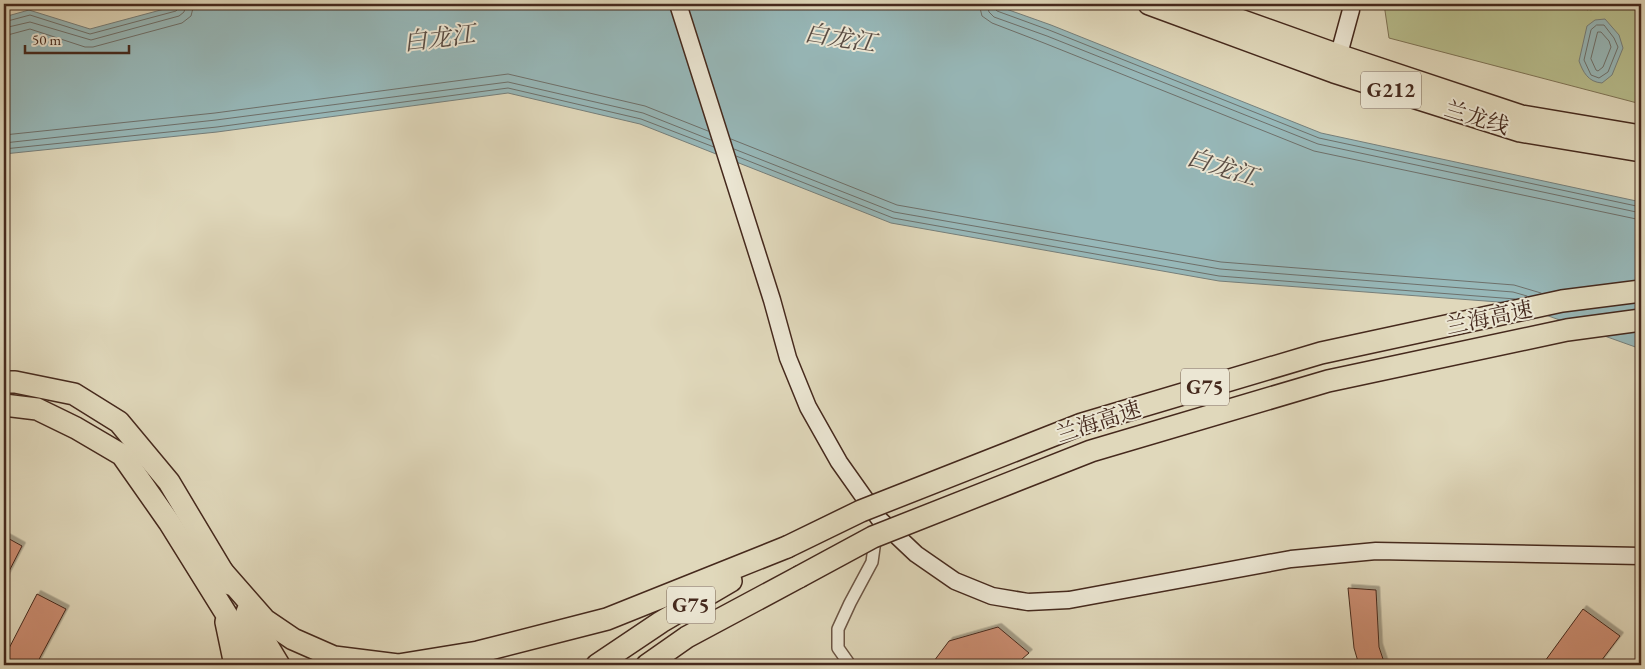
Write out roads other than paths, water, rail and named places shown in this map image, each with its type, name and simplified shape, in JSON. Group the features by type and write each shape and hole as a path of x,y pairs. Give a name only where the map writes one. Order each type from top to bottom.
{"highway":[{"name":"兰龙线","path":"1148,4 1336,64 1521,116 1641,136"},
{"name":"兰龙线","path":"1195,4 1336,64 1520,131 1641,151"},
{"name":"兰海高速","path":"597,665 661,622 787,547 861,511 1082,424 1321,353 1562,301 1641,291"},
{"name":"兰海高速","path":"647,665 687,637 873,537 1091,451 1328,381 1567,330 1641,320"},
{"path":"4,382 14,382 74,394 119,422 169,482 280,665"},
{"path":"4,405 37,409 76,428 122,455 168,522 258,665"},
{"path":"222,571 265,620 293,639 334,656 398,665 478,652 607,619 787,547"},
{"path":"222,607 235,665"}],"street":[{"path":"678,4 772,300 788,358 808,407 838,462 880,520 916,554 955,581 992,596 1028,602 1069,600 1291,558 1376,551 1641,556"},
{"path":"1336,64 1351,10 1350,4"},
{"path":"850,665 838,648 838,629 872,562 875,535 880,520"}],"water":[{"name":"白龙江","path":"183,4 992,4 1051,25 1321,133 1641,202 1641,349 1512,303 1219,281 891,223 640,124 508,93 217,132 4,154 4,17 29,10 90,29"},
{"path":"1605,19 1619,35 1623,48 1612,75 1602,83 1593,81 1584,73 1579,61 1587,26 1595,20"}]}
